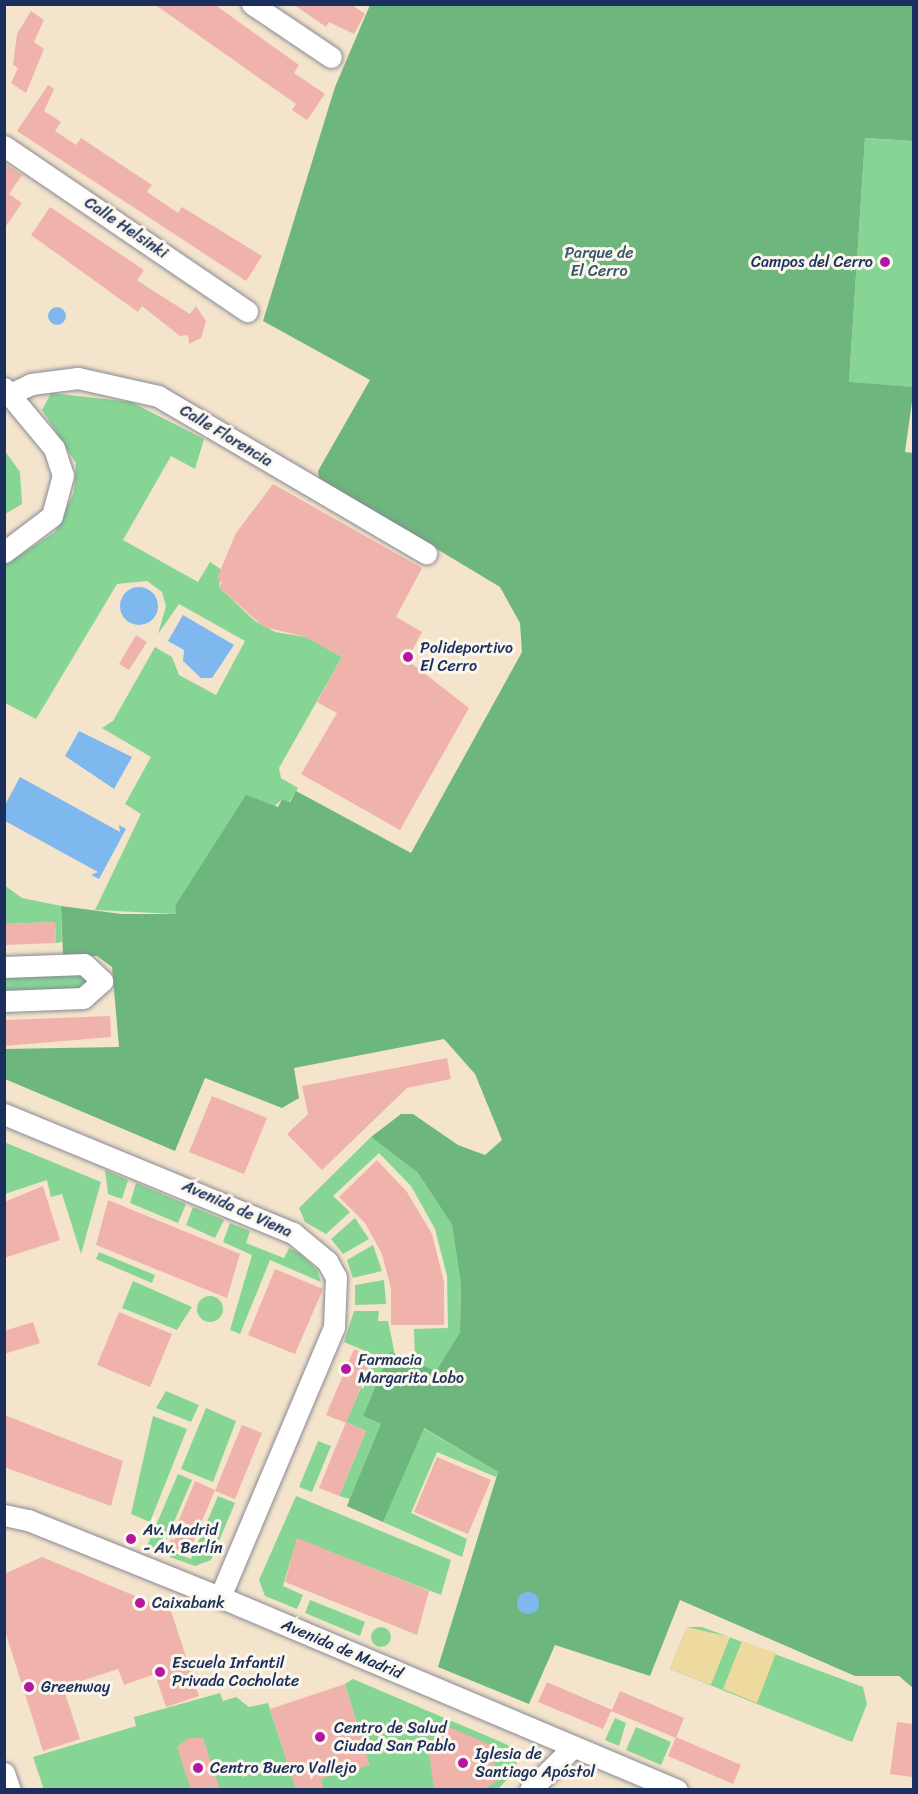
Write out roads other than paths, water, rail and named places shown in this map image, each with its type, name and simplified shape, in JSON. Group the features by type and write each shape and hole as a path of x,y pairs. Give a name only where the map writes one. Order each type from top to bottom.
{"street":[{"path":"252,4 330,57"},
{"name":"Calle Helsinki","path":"4,146 247,311"},
{"name":"Calle Florencia","path":"4,552 43,527 63,489 54,448 7,391 31,384 78,378 158,396 426,553"},
{"path":"4,967 84,964 102,981 83,998 4,1001"},
{"name":"Avenida de Viena","path":"4,1114 293,1233 327,1261 336,1277 334,1327 220,1598"},
{"name":"Avenida de Madrid","path":"4,1515 28,1520 220,1598 573,1748 678,1790"},
{"path":"530,1790 573,1748"},
{"path":"4,1773 10,1790"}],"water":[{"path":"57,307 63,310 66,316 63,322 57,325 51,322 48,316 51,310"},
{"path":"139,587 146,588 152,593 157,599 157,613 152,619 146,624 139,625 132,624 126,619 121,613 120,606 121,599 126,593 132,588"},
{"path":"183,615 234,645 212,678 201,678 183,661 184,650 168,641"},
{"path":"79,731 132,757 114,789 65,756"},
{"path":"20,777 120,832 119,825 126,829 99,879 91,875 98,872 5,821 5,805"},
{"path":"528,1592 536,1595 539,1603 536,1611 528,1614 520,1611 517,1603 520,1595"}],"place":[{"name":"Campos del Cerro","path":"885,262"},
{"name":"Polideportivo El Cerro","path":"408,657"},
{"name":"Farmacia Margarita Lobo","path":"346,1369"},
{"name":"Av. Madrid - Av. Berlín","path":"131,1539"},
{"name":"Caixabank","path":"140,1603"},
{"name":"Escuela Infantil Privada Cocholate","path":"160,1672"},
{"name":"Greenway","path":"29,1687"},
{"name":"Centro de Salud Ciudad San Pablo","path":"320,1737"},
{"name":"Iglesia de Santiago Apóstol","path":"463,1763"},
{"name":"Centro Buero Vallejo","path":"198,1768"}],"park label":[{"name":"Parque de El Cerro","path":"599,262"}]}
